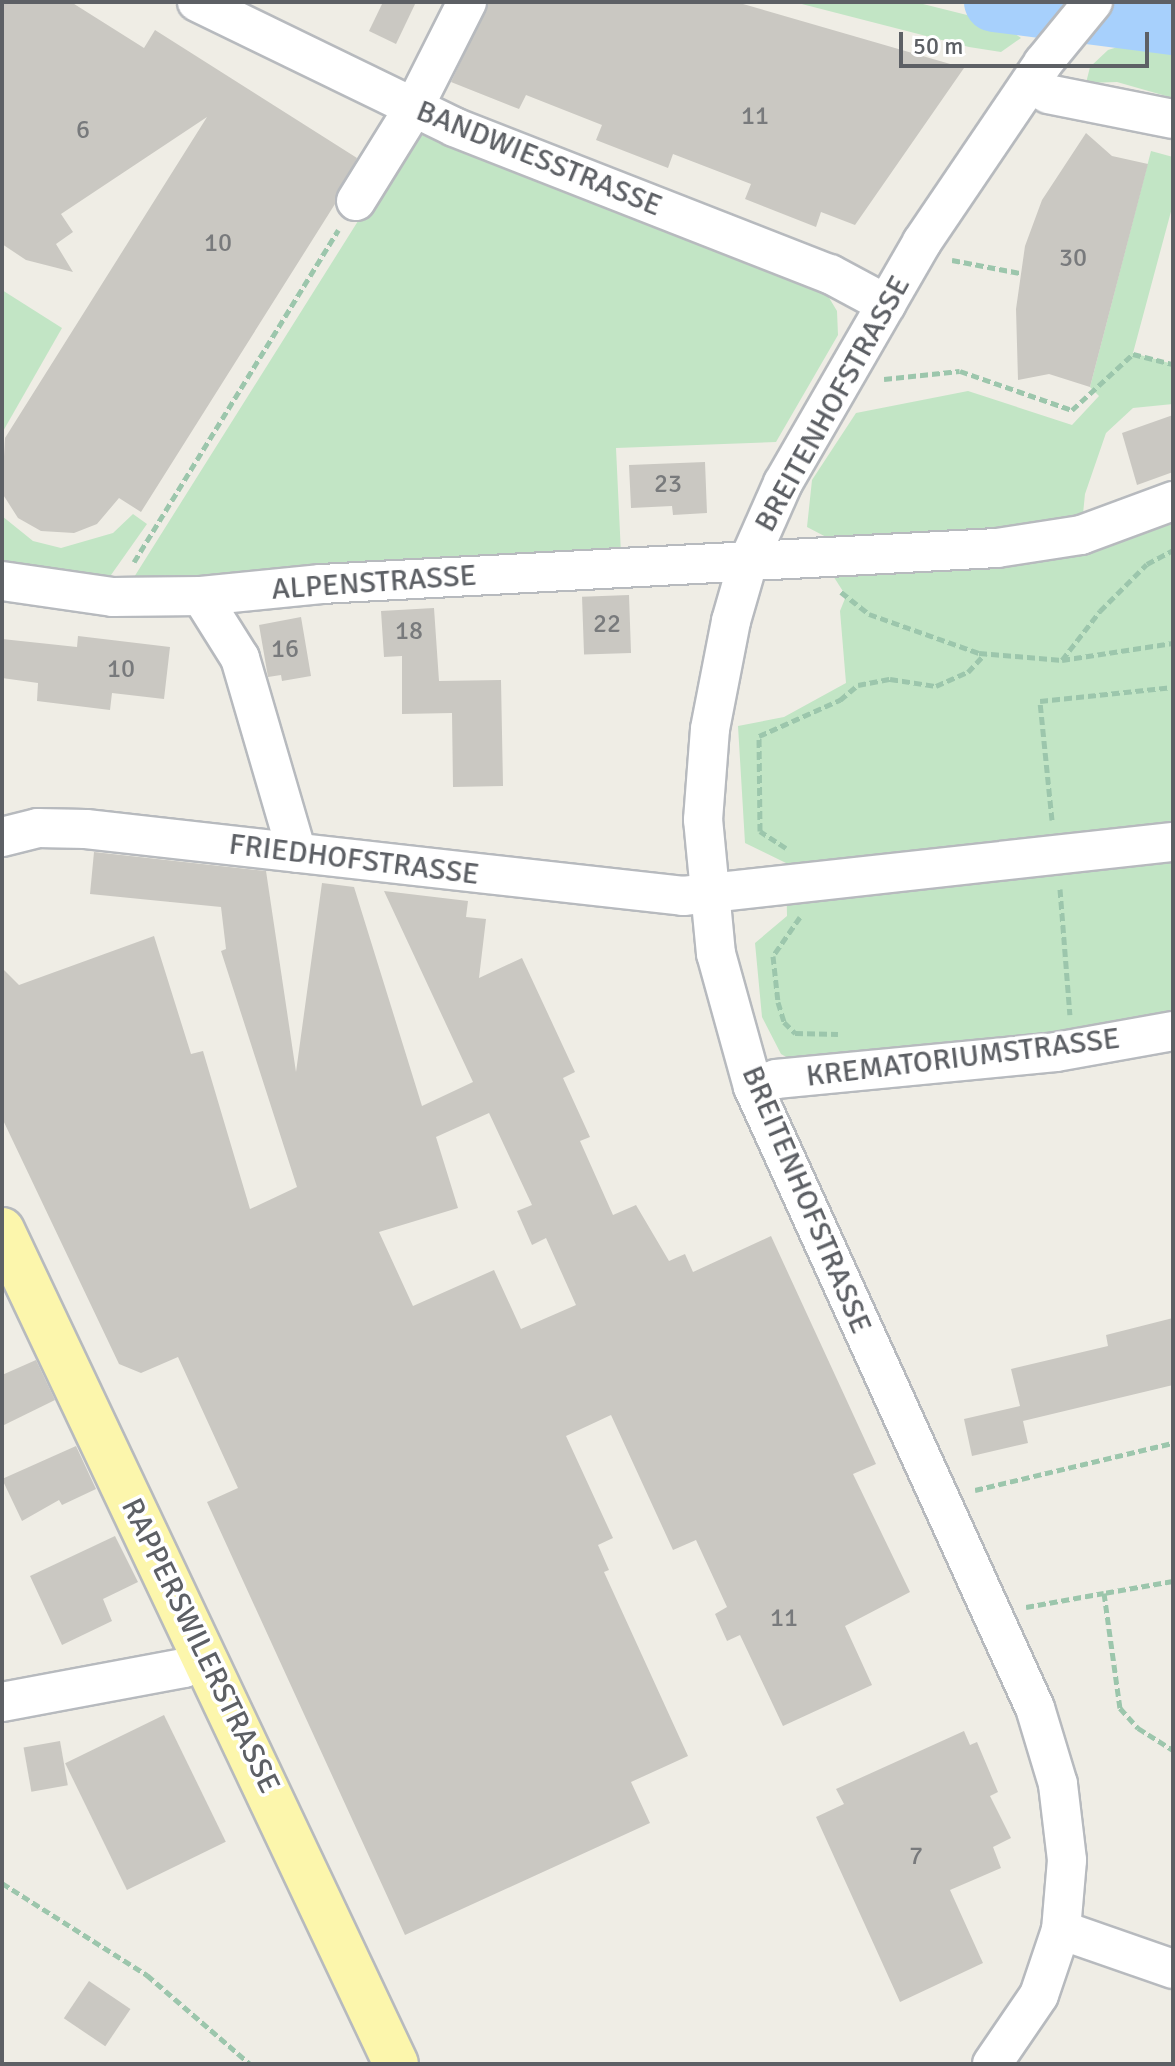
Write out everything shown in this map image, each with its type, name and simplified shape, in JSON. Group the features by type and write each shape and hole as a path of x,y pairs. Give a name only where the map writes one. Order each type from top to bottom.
{"main road":[{"name":"RAPPERSWILERSTRASSE","path":"2,1230 207,1658 396,2064"}],"street":[{"name":"BANDWIESSTRASSE","path":"197,2 413,109 830,274 886,304"},
{"path":"356,201 413,109 467,2"},
{"name":"BREITENHOFSTRASSE","path":"992,2064 1039,1995 1061,1930 1064,1822 1035,1708 753,1087 716,954 707,896 703,820 710,729 721,661 748,562 783,483 886,304 1046,79 1093,2"},
{"path":"1046,79 1173,119"},
{"name":"ALPENSTRASSE","path":"2,581 113,597 201,596 336,583 997,548 1081,535 1173,501"},
{"path":"201,596 240,658 297,853"},
{"name":"FRIEDHOFSTRASSE","path":"2,837 38,828 86,829 604,889 707,896 1173,842"},
{"name":"KREMATORIUMSTRASSE","path":"753,1087 776,1079 1056,1052 1173,1031"},
{"path":"2,1702 184,1668 207,1658"},
{"path":"1061,1930 1173,1969"}],"path":[{"path":"137,558 356,201"},
{"path":"951,260 1020,273"},
{"path":"875,380 960,371 1072,410 1133,354 1172,364"},
{"path":"1062,660 1100,611 1147,564 1173,550"},
{"path":"846,596 869,614 919,628 944,644 986,653 1062,660 1173,643"},
{"path":"847,1034 795,1033 784,1022 778,1002 773,956 800,922 799,906 813,904 823,861 804,860 760,831 759,736 840,700 858,685 890,679 936,686 968,672 986,653"},
{"path":"1071,1019 1058,857 1040,701 1173,687"},
{"path":"1056,1020 1084,1018"},
{"path":"963,1495 1001,1481 1173,1443"},
{"path":"1016,1609 1173,1581"},
{"path":"1104,1593 1120,1708 1173,1750"},
{"path":"2,1883 147,1975 250,2064"}],"green space":[{"path":"794,2 915,2 999,23 1021,38 1001,52 969,47"},
{"path":"1124,45 1173,51 1173,98 1117,82 1086,83 1090,67 1108,50"},
{"path":"414,132 828,296 837,311 838,335 776,442 616,448 621,554 131,582"},
{"path":"1151,151 1173,157 1173,204 1133,353 1173,364 1173,404 1133,408 1106,433 1085,494 1081,534 1173,501 1173,1018 930,1054 797,1063 781,1054 762,1017 755,943 787,916 786,863 745,843 738,726 784,717 846,683 840,611 846,596 821,557 830,539 807,527 812,480 856,413 968,391 1072,425 1099,396 1090,387"},
{"path":"2,290 62,328 2,433"},
{"path":"133,514 147,524 111,575 65,578 2,568 2,516 33,541 61,548 113,533"}],"building":[{"path":"2,2 71,2 144,48 155,30 357,158 335,204 141,512 119,498 97,524 74,533 41,531 18,518 2,493 5,438 207,117 61,214 73,232 56,244 73,272 26,260 2,244"},
{"path":"383,2 416,2 396,44 369,31"},
{"path":"489,2 736,2 964,68 855,225 821,212 816,227 745,199 751,184 673,154 668,168 596,140 602,125 526,95 519,109 451,82"},
{"path":"1086,133 1112,156 1148,164 1090,387 1049,374 1018,380 1016,309 1025,246 1042,200"},
{"path":"1173,415 1173,472 1137,485 1122,433"},
{"path":"705,462 707,513 673,515 672,506 631,508 629,465"},
{"path":"629,595 631,653 584,655 582,597"},
{"path":"434,608 439,681 501,680 503,786 453,787 452,713 402,714 402,656 384,657 381,611"},
{"path":"301,617 311,676 282,681 281,675 268,677 259,625"},
{"path":"78,636 170,647 164,699 112,693 110,710 37,701 38,683 2,678 2,639 77,647"},
{"path":"94,852 266,871 296,1072 322,883 354,887 422,1106 473,1082 384,891 468,901 466,917 486,919 479,978 522,958 575,1072 563,1078 590,1137 580,1141 613,1215 636,1205 669,1261 685,1254 693,1272 771,1236 876,1464 853,1474 910,1592 845,1626 872,1685 783,1726 740,1635 727,1641 715,1614 727,1607 696,1540 673,1550 611,1415 566,1436 613,1538 598,1545 609,1570 604,1572 688,1756 631,1782 650,1823 405,1935 207,1502 238,1488 178,1357 141,1373 119,1364 2,1118 2,968 19,985 154,936 191,1054 203,1051 250,1209 297,1187 221,951 226,949 221,907 90,894","holes":["489,1113 532,1205 517,1211 532,1245 546,1238 576,1305 521,1329 494,1270 413,1306 379,1232 458,1208 436,1137"]},
{"path":"1173,1318 1173,1385 1023,1421 1028,1443 972,1456 964,1419 1020,1406 1011,1369 1108,1346 1106,1335"},
{"path":"36,1360 55,1400 2,1426 2,1375"},
{"path":"76,1446 96,1489 62,1505 59,1500 22,1521 2,1479"},
{"path":"115,1536 138,1582 103,1599 112,1621 62,1645 30,1576"},
{"path":"164,1715 226,1842 127,1890 65,1763"},
{"path":"964,1731 970,1745 977,1742 998,1792 990,1796 1011,1838 993,1847 1001,1868 950,1890 983,1963 900,2002 816,1817 844,1804 836,1789"},
{"path":"60,1741 68,1785 31,1792 24,1747"},
{"path":"89,1981 130,2009 105,2046 64,2018"}],"waterway":[{"path":"994,2 1173,25"}]}
